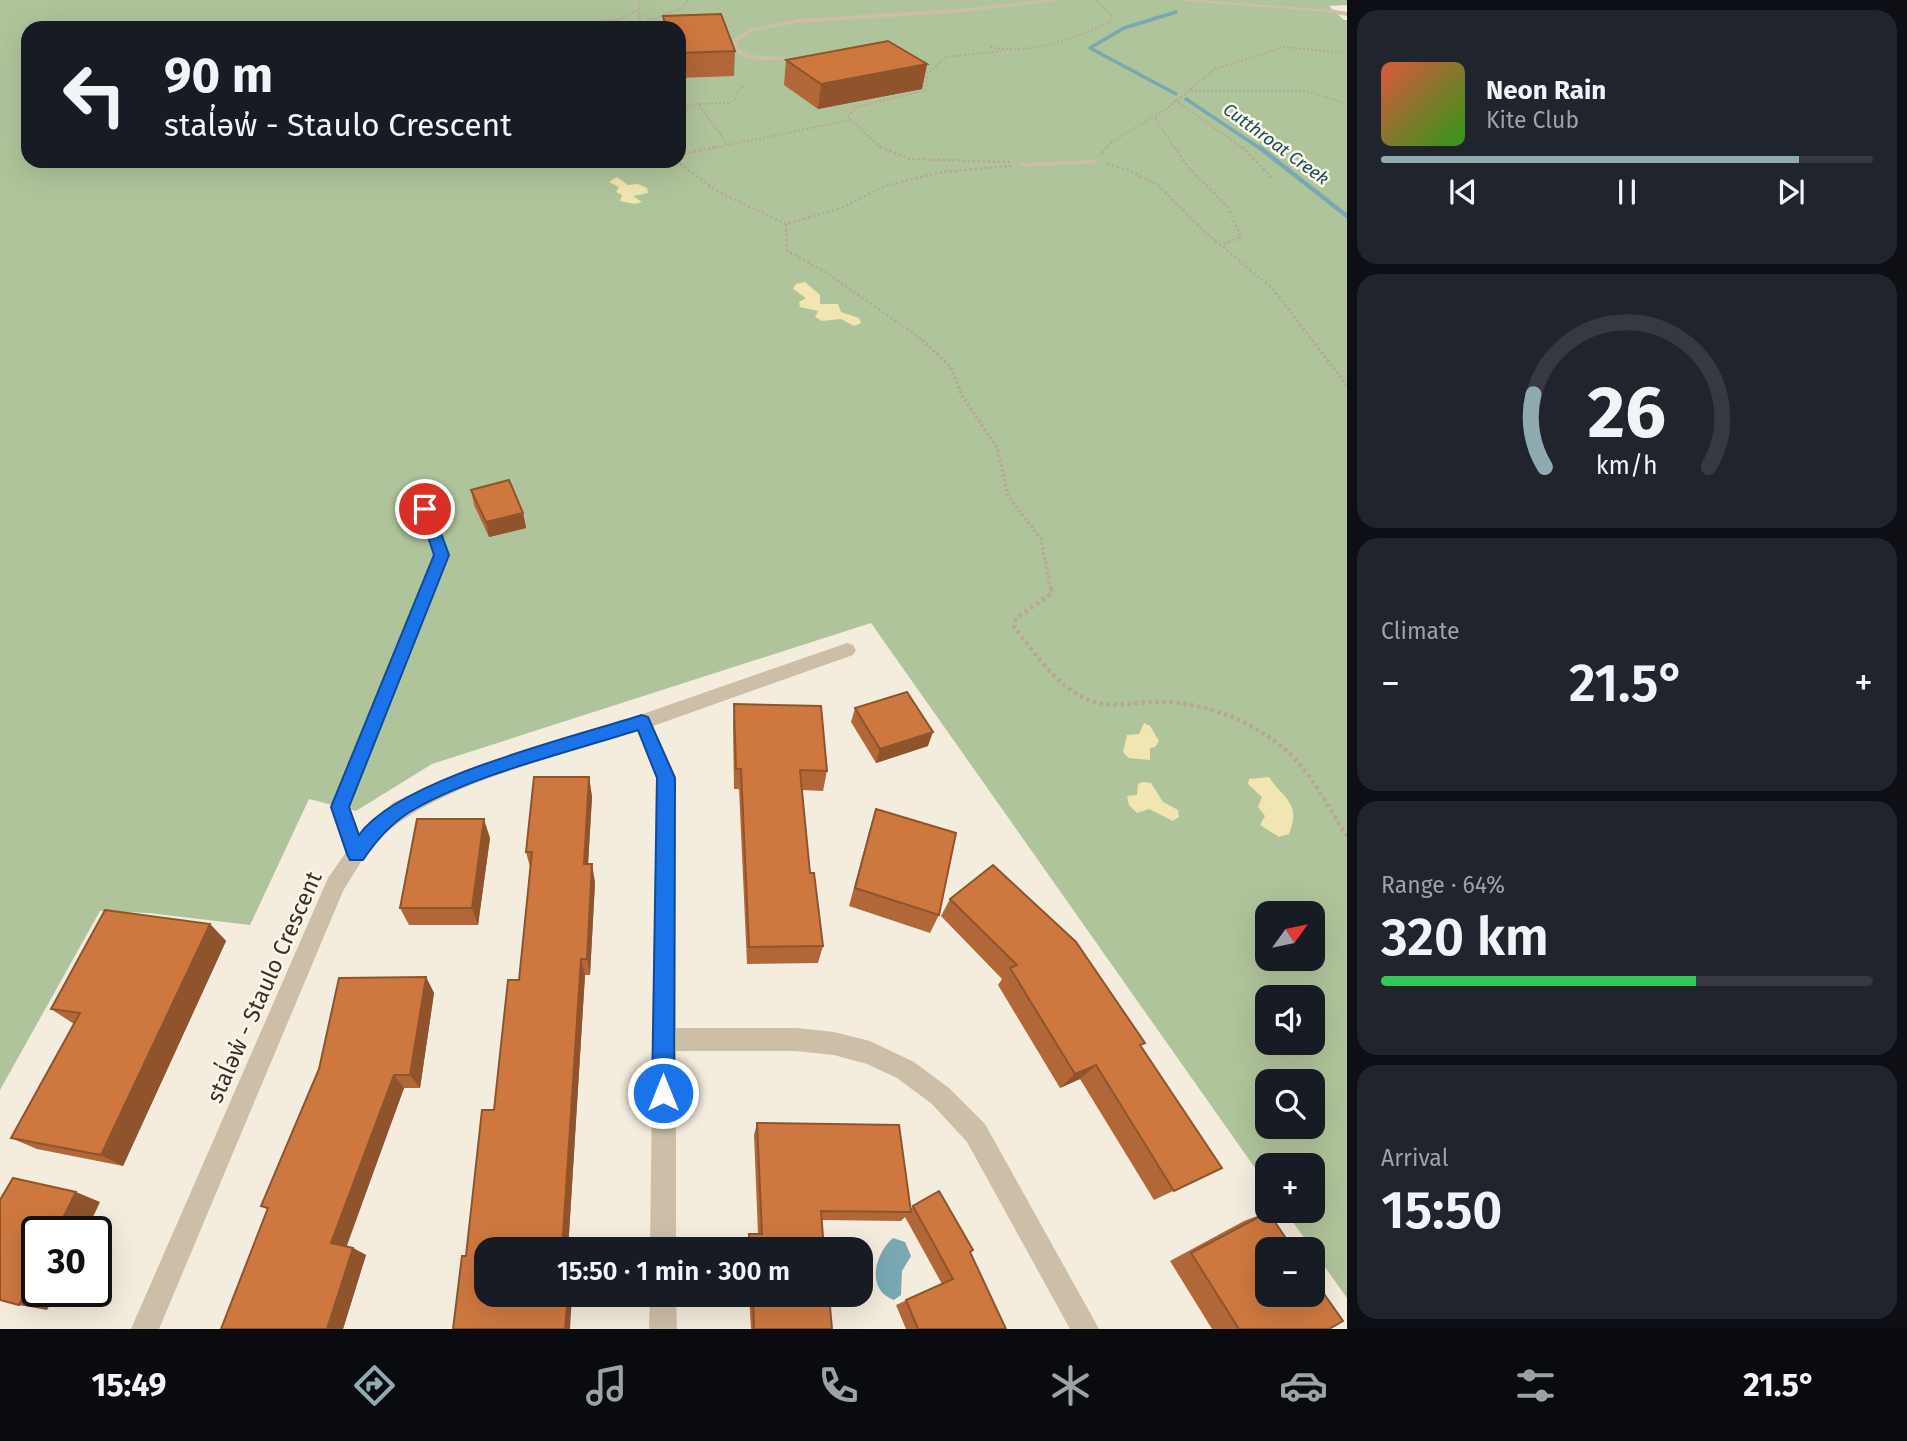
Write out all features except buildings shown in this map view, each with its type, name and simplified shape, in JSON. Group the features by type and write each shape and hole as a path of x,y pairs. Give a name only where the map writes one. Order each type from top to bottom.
{"street":[{"path":"1327,10 1347,12"},
{"name":"stal̓əw̓ - Staulo Crescent","path":"145,1329 335,886 370,834 412,803 468,778 642,722 847,650"},
{"path":"642,722 666,778 663,1237"},
{"path":"663,1040 830,1040 864,1049 897,1063 920,1078 956,1108 976,1133 1085,1329"},
{"path":"663,1307 663,1329"}],"lane":[{"path":"784,58 754,58 737,52 733,47 736,40 751,30 800,21 915,14 1063,0"},
{"path":"1177,0 1327,10"},
{"path":"910,5 915,14"},
{"path":"1023,165 1096,162"},
{"path":"356,854 340,807 442,555 425,509"}],"path":[{"path":"639,0 640,21"},
{"path":"648,21 682,8 688,4 688,0"},
{"path":"1023,165 977,158 897,156 882,149 848,116 856,107 926,90 927,74 946,57 1031,48 1108,23 1113,17 1096,0"},
{"path":"598,21 618,20 639,9"},
{"path":"990,47 1001,51"},
{"path":"1347,53 1284,47 1270,54 1215,69 1155,118 1114,141 1096,162 1129,170 1158,185 1220,245 1273,289 1347,385"},
{"path":"686,105 728,103 736,99 736,93 744,86"},
{"path":"1190,91 1307,91 1347,104"},
{"path":"1175,100 1202,116 1247,151 1273,179"},
{"path":"698,104 728,145"},
{"path":"686,108 698,104"},
{"path":"1155,118 1189,168 1211,188 1240,228 1241,237 1220,245"},
{"path":"686,154 851,120"},
{"path":"686,168 718,191 786,224 841,208 862,199 872,190 885,186 942,172 1023,165"},
{"path":"786,224 787,251 898,322 950,366 961,394 997,448 1008,496 1041,539 1052,593 1016,618 1014,626 1049,667 1069,687 1094,702 1118,705 1173,701 1192,703 1221,712 1256,730 1280,745 1306,769 1347,836"}],"green space":[{"path":"0,0 1347,0 1347,5 1329,6 1347,20 1347,1298 1325,1267 1325,1237 1304,1237 1294,1223 1325,1223 1325,1153 1255,1153 1255,1168 871,623 432,764 356,811 309,799 250,925 149,913 100,911 0,1090"}],"sand":[{"path":"617,177 628,185 638,184 647,188 648,193 633,196 642,202 635,204 620,201 622,195 616,192 619,187 609,182"},
{"path":"805,282 820,295 820,304 838,304 841,312 859,318 861,323 854,326 841,319 822,321 815,317 818,311 800,307 799,302 806,298 793,289 796,284"},
{"path":"1144,723 1150,726 1159,741 1155,747 1150,748 1150,760 1129,758 1123,752 1127,735 1139,734"},
{"path":"1269,777 1292,808 1289,834 1279,837 1260,825 1265,816 1258,807 1262,797 1248,784 1249,779"},
{"path":"1151,783 1163,802 1178,810 1179,817 1173,821 1149,809 1137,813 1129,805 1127,796 1137,795 1138,784"}],"water":[{"path":"893,1238 905,1242 911,1256 902,1271 901,1295 894,1300 885,1295 876,1280 881,1253"}],"waterway":[{"name":"Cutthroat Creek","path":"1176,12 1124,28 1090,48 1176,94"},
{"name":"Cutthroat Creek","path":"1186,99 1261,149"},
{"name":"Cutthroat Creek","path":"1259,147 1347,216"}],"route":[{"path":"425,509 442,555 340,807 356,854 370,834 401,808 468,778 642,722 666,778 663,1093"}]}
